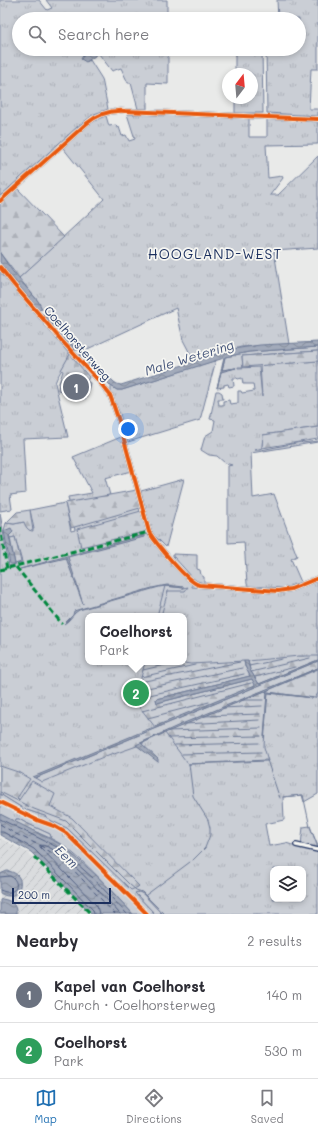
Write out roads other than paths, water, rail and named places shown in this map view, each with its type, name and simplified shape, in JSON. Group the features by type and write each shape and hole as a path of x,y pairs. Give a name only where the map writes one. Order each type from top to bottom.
{"street":[{"path":"0,201 86,124 107,112 125,110 318,119"},
{"name":"Coelhorsterweg","path":"0,267 110,395 119,421 149,532 189,580 199,585 278,591 291,589 318,578"},
{"path":"296,845 318,850"}],"water":[{"path":"83,56 95,56 86,62 81,59"},
{"path":"0,253 13,272 38,301 42,309 39,310 2,265 0,262"},
{"path":"47,312 79,347 78,350 75,350 43,314"},
{"path":"318,342 318,347 249,352 225,357 222,370 236,368 221,372 217,388 224,358 122,390 117,390 111,386 80,355 81,352 84,352 114,382 121,385 233,349 260,345"},
{"path":"11,528 13,532 9,536 15,564 10,564 4,531"},
{"path":"144,535 144,537 68,557 83,604 66,558 20,569"},
{"path":"167,585 184,588 165,586 159,587 79,610 64,624 73,615 74,611 152,588"},
{"path":"318,660 35,778 33,777 255,685 252,679 157,703 156,699 250,676 244,661 248,661 250,670 259,684"},
{"path":"318,668 266,691 313,698 268,693 264,738 267,693 265,691 141,743 158,759 158,762 136,745 184,723"},
{"name":"Eem","path":"0,814 62,845 96,875 133,914 92,914 31,852 0,835"},
{"path":"7,871 14,873 19,877 20,888 17,892 7,896 0,893 0,874"},
{"path":"0,900 8,900 13,904 16,908 16,914 0,914"}],"waterway":[{"path":"251,672 310,658"},
{"path":"249,666 282,659"},
{"path":"140,682 240,662"},
{"path":"143,670 164,665"},
{"path":"141,677 195,665"},
{"path":"255,677 295,667"},
{"path":"138,690 242,668"},
{"path":"136,698 244,674"},
{"path":"142,711 251,683"},
{"path":"241,700 263,700"},
{"path":"148,718 209,702"},
{"path":"223,708 262,706"},
{"path":"204,716 260,714"},
{"path":"185,724 260,720"},
{"path":"168,731 261,728"},
{"path":"168,738 261,736"},
{"path":"175,745 259,743"},
{"path":"182,754 261,752"},
{"path":"193,860 205,848 210,835 210,828 208,820 193,796 189,764 267,760 278,793"},
{"path":"0,792 34,809 66,821 129,884 136,890 142,892 164,914"},
{"path":"283,797 303,795 310,827 318,846"},
{"path":"146,895 190,862"}],"place":[{"name":"Kapel van Coelhorst","path":"76,387"},
{"name":"Coelhorst","path":"136,693"}],"district":[{"name":"HOOGLAND-WEST","path":"215,253"}],"water label":[{"name":"Male Wetering","path":"189,357"}]}
